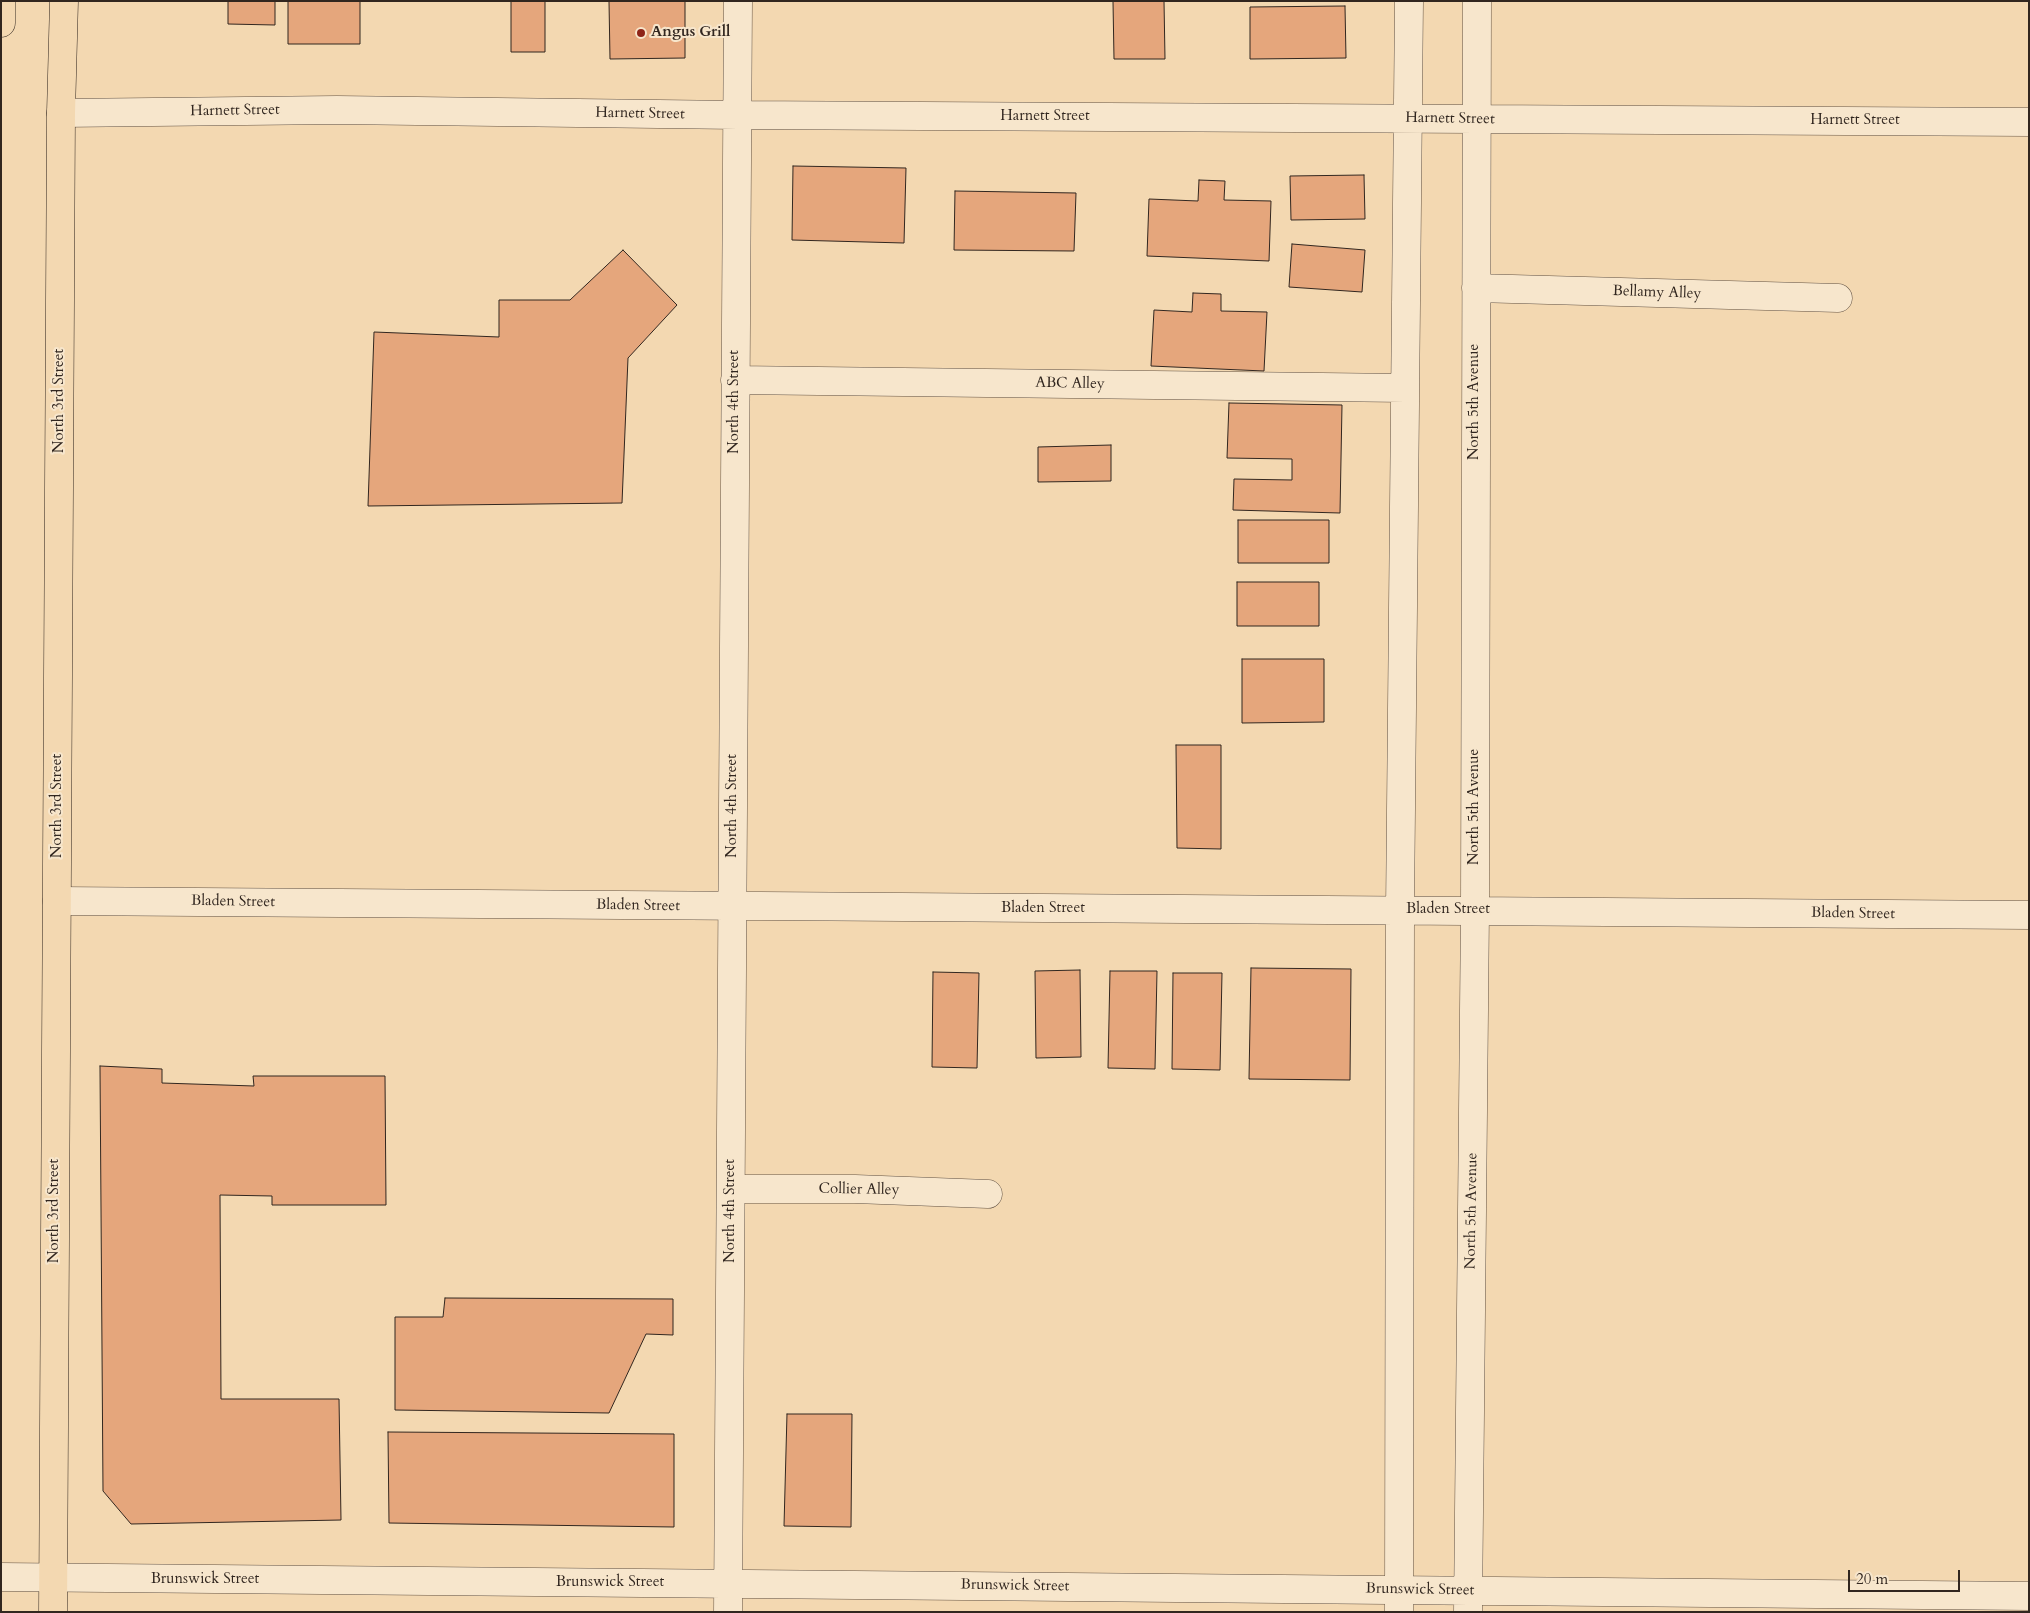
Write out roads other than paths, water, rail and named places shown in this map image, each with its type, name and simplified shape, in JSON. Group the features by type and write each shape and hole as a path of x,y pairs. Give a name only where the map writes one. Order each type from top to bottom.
{"main road":[{"path":"1,1 1,23"},
{"name":"North 3rd Street","path":"53,1612 61,113 64,1"}],"street":[{"name":"North 4th Street","path":"728,1612 738,1"},
{"path":"1399,1601 1400,910 1409,1"},
{"name":"North 5th Avenue","path":"1468,1601 1475,910 1476,119 1478,1"},
{"name":"Harnett Street","path":"61,113 336,110 738,115 2029,122"},
{"name":"Bellamy Alley","path":"1476,288 1838,298"},
{"name":"ABC Alley","path":"735,380 1405,388"},
{"name":"Bladen Street","path":"57,901 2029,915"},
{"name":"Collier Alley","path":"731,1190 855,1189 988,1194"},
{"name":"Brunswick Street","path":"1,1578 728,1583 1399,1601 2029,1596"}],"place":[{"name":"Angus Grill","path":"641,33"}]}
